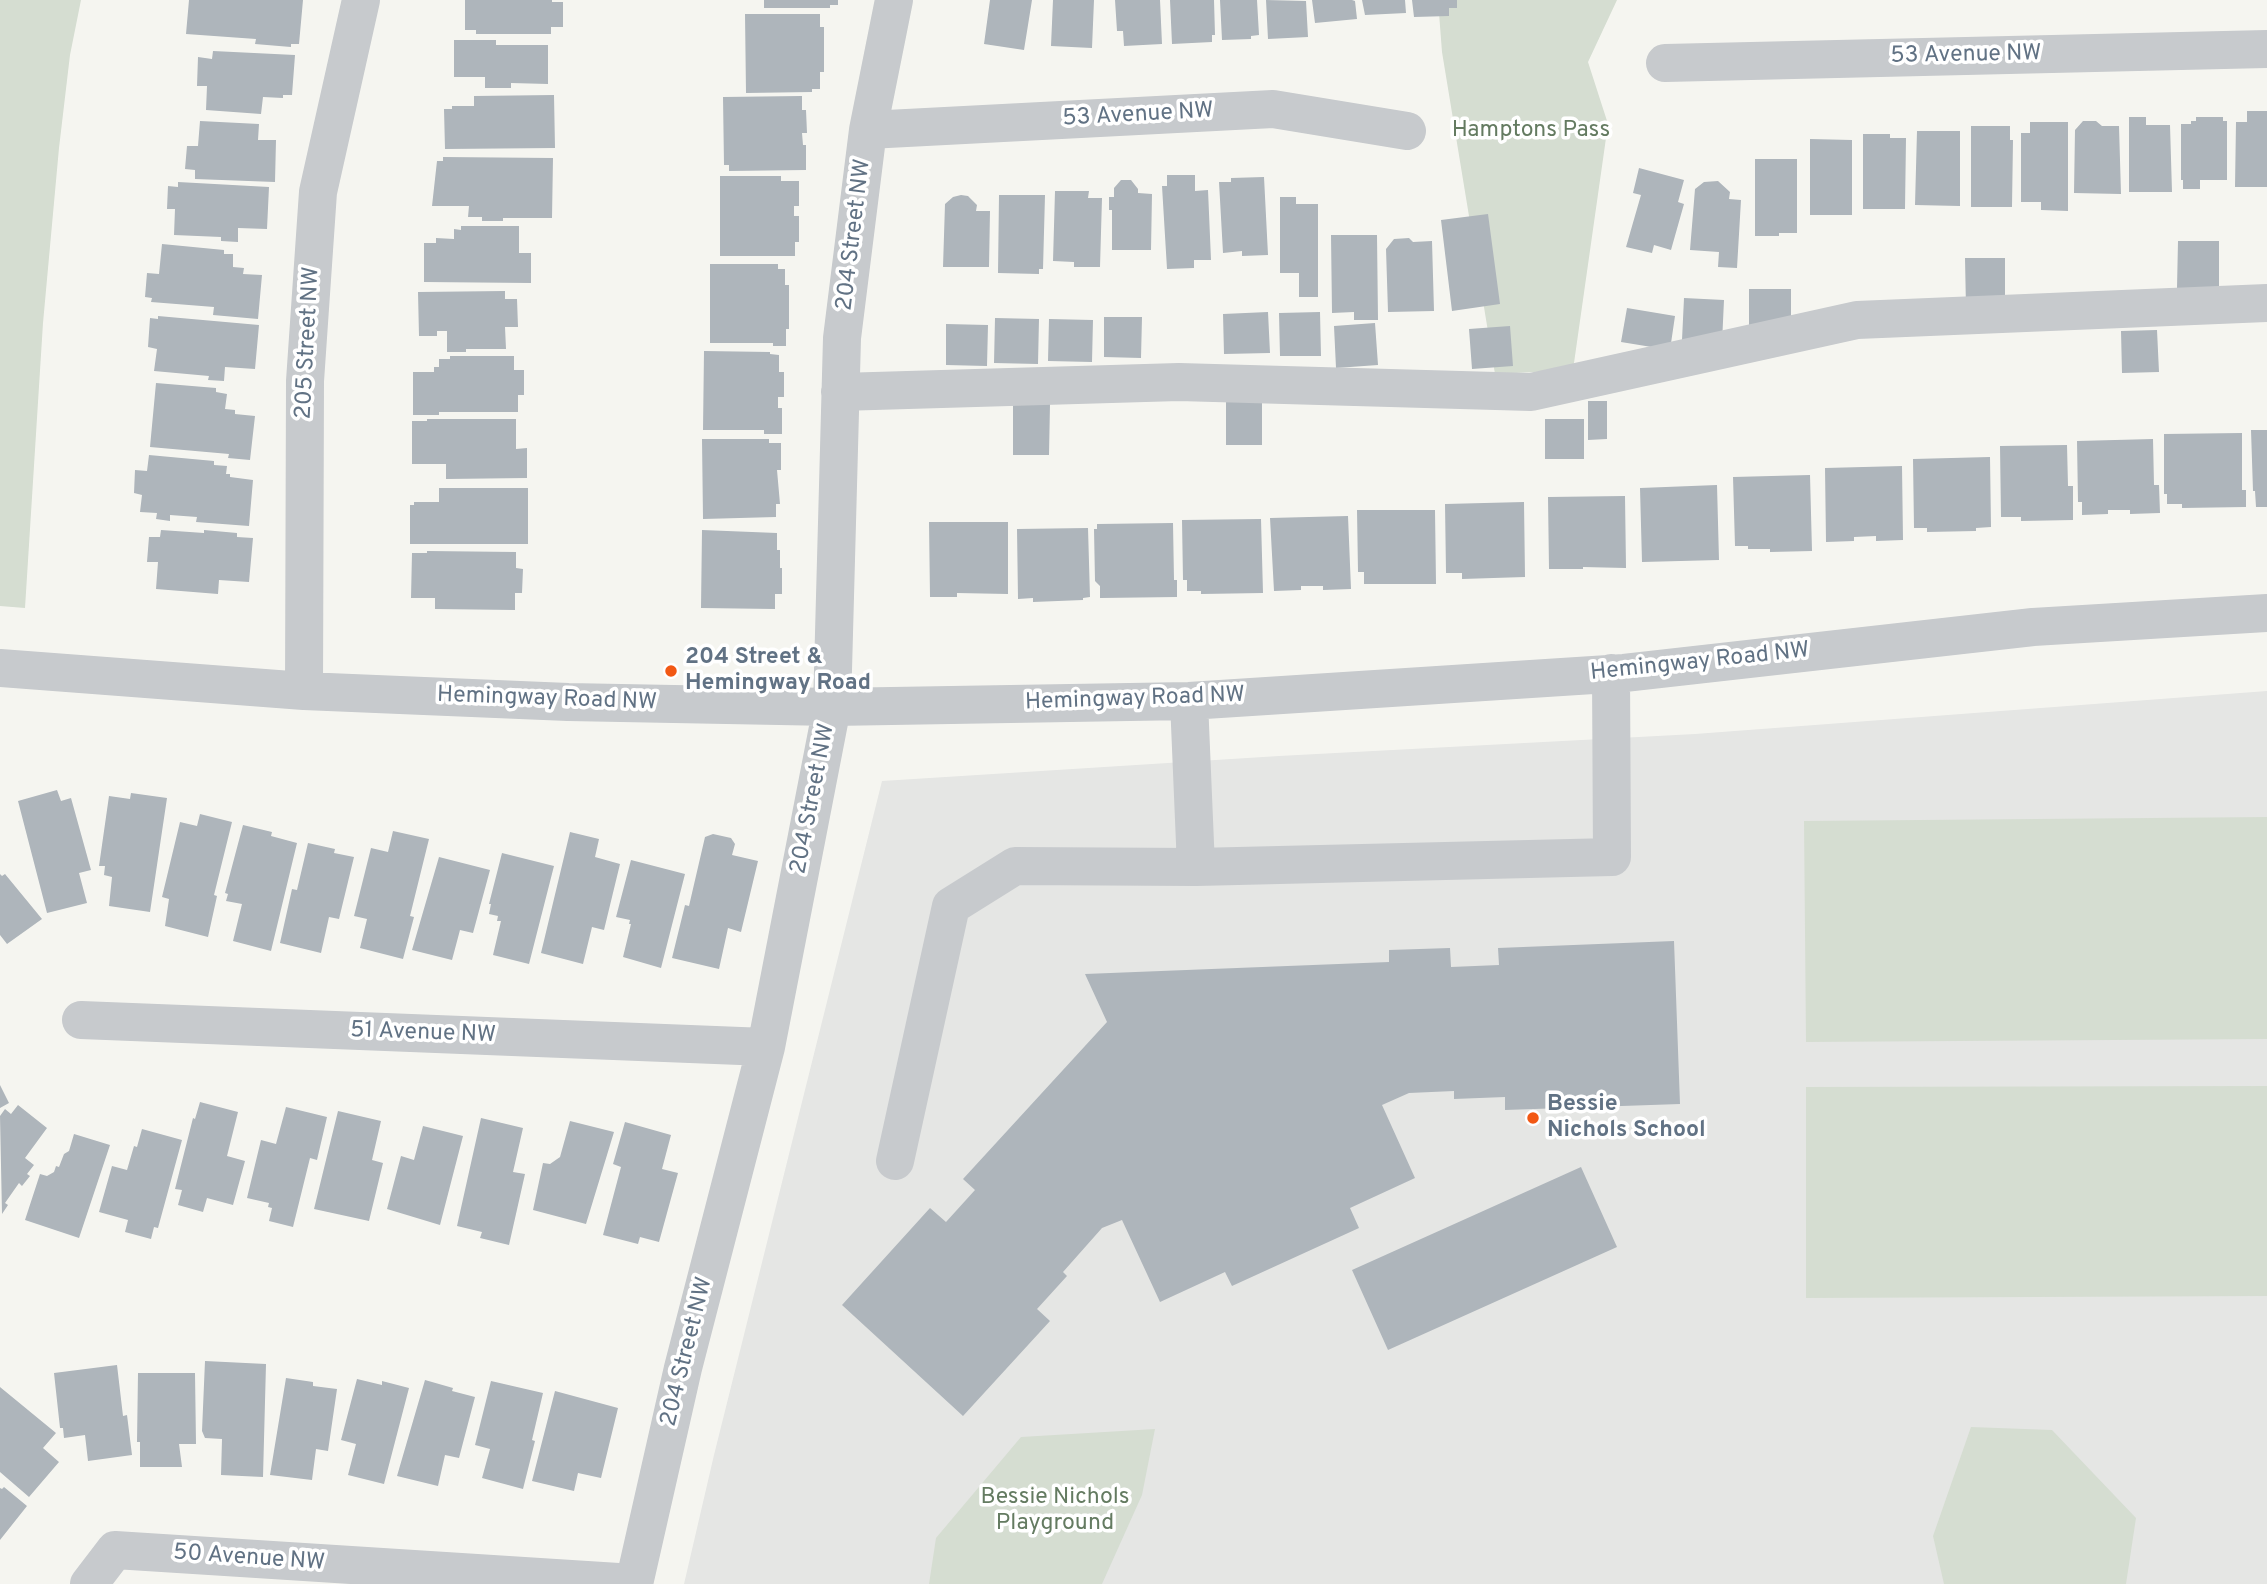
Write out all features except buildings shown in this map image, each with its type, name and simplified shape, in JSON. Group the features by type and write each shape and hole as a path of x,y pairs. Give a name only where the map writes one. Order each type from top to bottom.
{"street":[{"name":"205 Street NW","path":"304,691 305,381 318,192 361,0"},
{"name":"204 Street NW","path":"634,1584 683,1368 766,1047 832,707 842,338 868,130 894,0"},
{"name":"53 Avenue NW","path":"1665,63 2267,50"},
{"name":"53 Avenue NW","path":"868,130 1273,109 1407,131"},
{"path":"841,392 1178,382 1531,392 1857,320 2267,303"},
{"name":"Hemingway Road NW","path":"0,668 304,691 568,702 832,707 1189,701 1611,673 2033,627 2267,613"},
{"path":"895,1161 951,906 1015,866 1196,867 1612,857 1611,673"},
{"path":"1189,701 1196,867"},
{"name":"51 Avenue NW","path":"81,1020 766,1047"},
{"name":"50 Avenue NW","path":"89,1584 115,1550 634,1584"}],"shaded area":[{"name":"Bessie Nichols School","path":"2267,691 2267,1584 684,1584 882,781 1695,734"}],"green space":[{"path":"0,0 81,0 70,55 59,148 43,323 25,608 0,606"},
{"name":"Hamptons Pass","path":"1438,0 1617,0 1588,62 1608,124 1573,370 1495,374 1442,52"},
{"path":"2267,817 2267,1039 1806,1042 1804,821"},
{"path":"2267,1086 2267,1296 1806,1298 1806,1087"},
{"path":"1971,1427 2052,1430 2136,1518 2126,1584 1944,1584 1933,1536"},
{"name":"Bessie Nichols Playground","path":"1155,1429 1142,1495 1102,1584 929,1584 936,1538 1021,1437"}],"place":[{"name":"204 Street & Hemingway Road","path":"671,671"},
{"name":"Bessie Nichols School","path":"1533,1118"}]}
